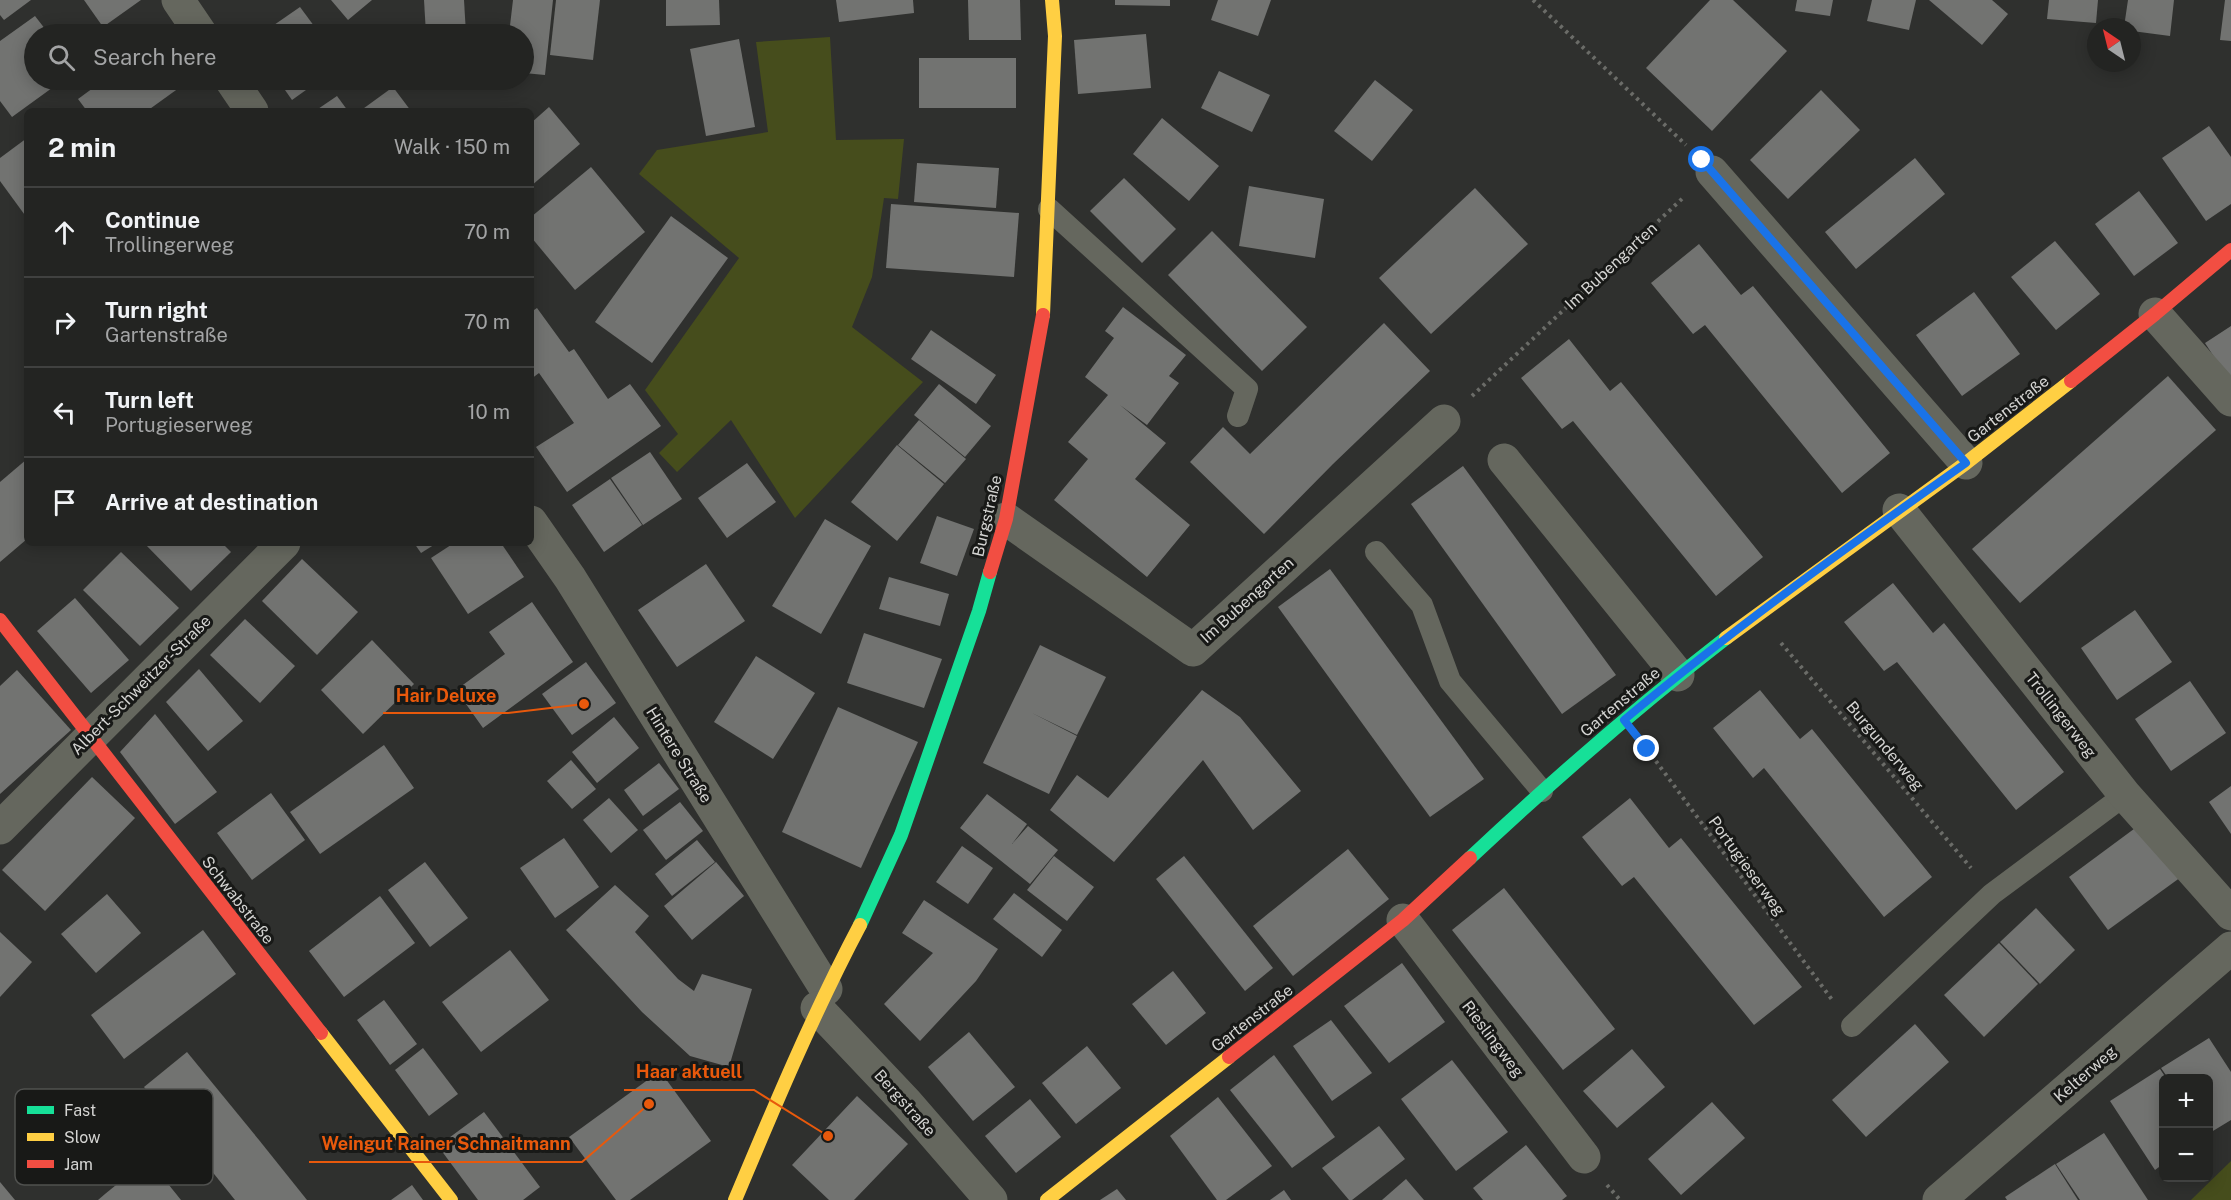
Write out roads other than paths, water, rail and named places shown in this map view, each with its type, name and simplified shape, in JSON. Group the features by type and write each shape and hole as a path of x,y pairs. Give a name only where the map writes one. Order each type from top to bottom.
{"street":[{"path":"178,0 194,24"},
{"name":"Burgstraße","path":"735,1200 821,999 871,904 901,836 979,610 1006,519 1045,306 1055,36 1052,0"},
{"path":"238,90 250,108"},
{"path":"1712,172 1966,463"},
{"name":"Gartenstraße","path":"1047,1200 1403,920 1542,790 1678,675 1756,615 1966,463 2155,314 2231,250"},
{"path":"2155,314 2231,400"},
{"name":"Im Bubengarten","path":"1006,519 1193,650 1454,412"},
{"path":"1504,460 1678,675"},
{"name":"Trollingerweg","path":"1899,510 2125,795 2231,914"},
{"name":"Hintere Straße","path":"534,526 570,578 821,999"},
{"name":"Albert-Schweitzer-Straße","path":"0,828 281,546"},
{"name":"Schwabstraße","path":"0,620 452,1200"},
{"name":"Rieslingweg","path":"1403,920 1584,1157"},
{"name":"Kelterweg","path":"1940,1200 2231,948"},
{"name":"Bergstraße","path":"821,999 991,1200"}],"lane":[{"path":"1048,209 1247,389 1238,416"},
{"path":"1376,552 1422,605 1450,681 1542,790"},
{"path":"1852,1026 1992,894 2125,795"}],"place":[{"name":"Hair Deluxe","path":"584,704"},
{"name":"Weingut Rainer Schnaitmann","path":"649,1104"},
{"name":"Haar aktuell","path":"828,1136"}]}
